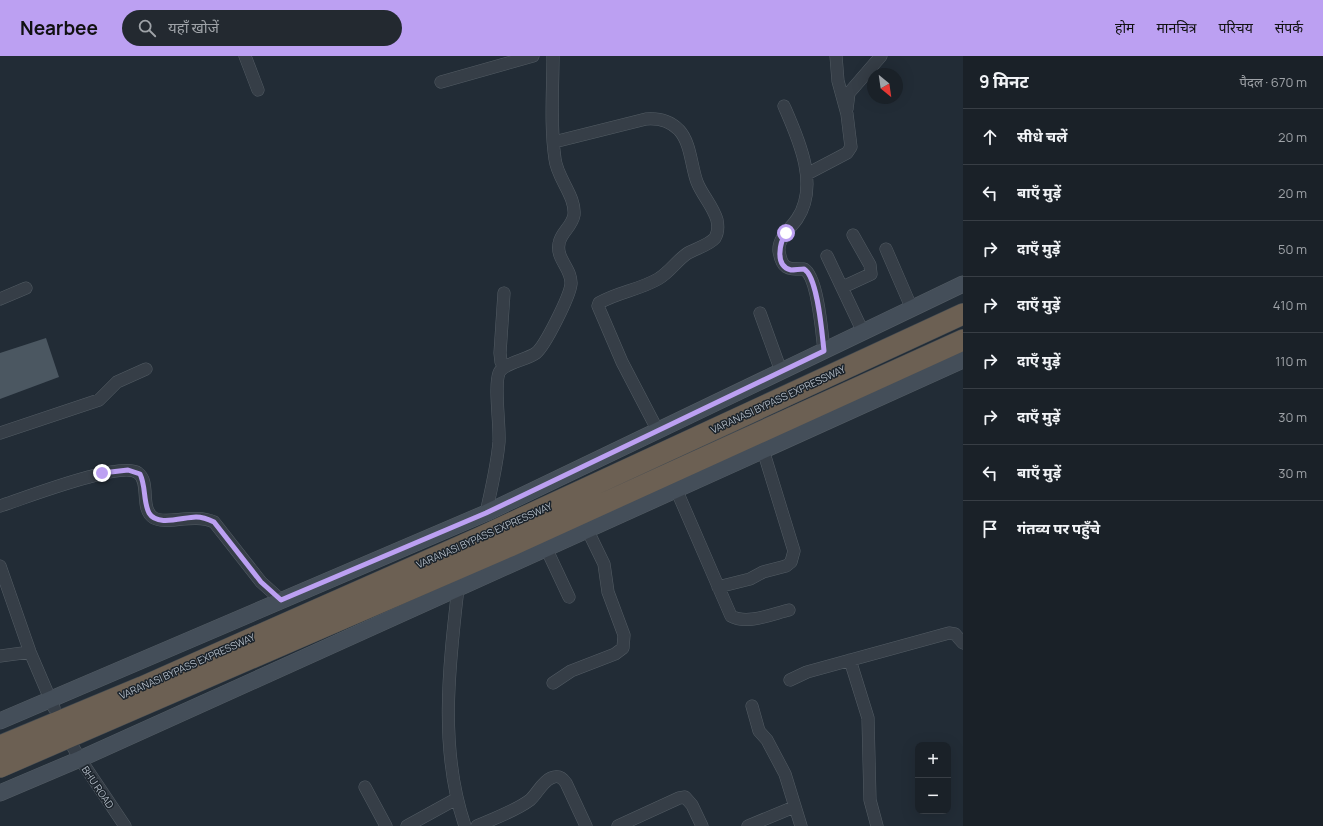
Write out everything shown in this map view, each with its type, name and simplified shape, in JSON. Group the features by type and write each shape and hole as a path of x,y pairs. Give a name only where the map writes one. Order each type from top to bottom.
{"highway":[{"name":"VARANASI BYPASS EXPRESSWAY","path":"0,746 142,687 481,537 963,314"},
{"name":"VARANASI BYPASS EXPRESSWAY","path":"0,767 510,546 963,340"}],"street":[{"path":"245,56 258,90"},
{"path":"441,82 498,60 533,56"},
{"path":"486,513 499,440 498,376 500,370 505,366 528,358 536,353 544,344 568,294 571,283 569,273 559,254 559,244 572,223 574,214 571,199 558,172 554,142 553,56"},
{"path":"807,174 847,152 851,148 847,114 838,81 836,56"},
{"path":"847,114 849,93 881,56"},
{"path":"784,106 802,150 807,174 803,206 798,218 781,240 780,251 782,260 788,268 792,270 804,269 810,275 815,290 824,351"},
{"path":"554,142 646,119 657,118 662,120 676,128 682,134 696,181 716,218 718,227 716,235 711,241 688,253 657,279 640,287 622,292 599,303 598,306 622,362 658,431"},
{"path":"843,287 871,274 870,265 853,235"},
{"path":"886,249 912,309"},
{"path":"827,256 863,332"},
{"path":"0,721 52,704 281,600 486,513 963,284"},
{"path":"0,299 26,288"},
{"path":"504,293 500,353 502,362 505,366"},
{"path":"760,313 782,371"},
{"path":"0,793 77,753 458,588 963,360"},
{"path":"0,433 99,400 117,382 146,369"},
{"path":"718,587 750,579 763,572 786,566 793,558 794,551 763,450"},
{"path":"0,506 102,473 128,470 135,471 140,474 143,479 148,509 153,517 159,520 195,517 206,518 214,522 261,582 281,600"},
{"path":"676,489 731,616 738,620 746,620 789,610"},
{"path":"553,683 571,671 621,651 625,644 623,629 607,586 604,564 587,529"},
{"path":"546,548 569,597"},
{"path":"0,566 3,580 30,652 52,704"},
{"path":"458,588 451,649 449,732 456,799 465,826"},
{"path":"790,680 807,672 949,633 955,634 963,643"},
{"path":"0,656 30,652"},
{"path":"850,660 868,718 870,800 877,826"},
{"path":"752,706 759,731 767,740 785,774 801,826"},
{"name":"BHU ROAD","path":"77,753 125,826"},
{"path":"477,826 522,805 536,794 550,778 557,776 562,778 566,783 586,826"},
{"path":"365,787 386,826"},
{"path":"618,826 679,798 685,797 692,805 702,826"},
{"path":"407,826 456,799"},
{"path":"748,826 794,807"}],"building":[{"path":"46,338 59,377 0,399 0,353"}],"route":[{"path":"102,473 117,470 128,470 135,471 140,474 143,479 149,513 159,520 195,517 206,518 214,522 261,582 281,600 486,513 824,351 818,304 810,275 807,270 804,269 792,270 788,268 784,265 782,260 779,246 786,233"}]}
